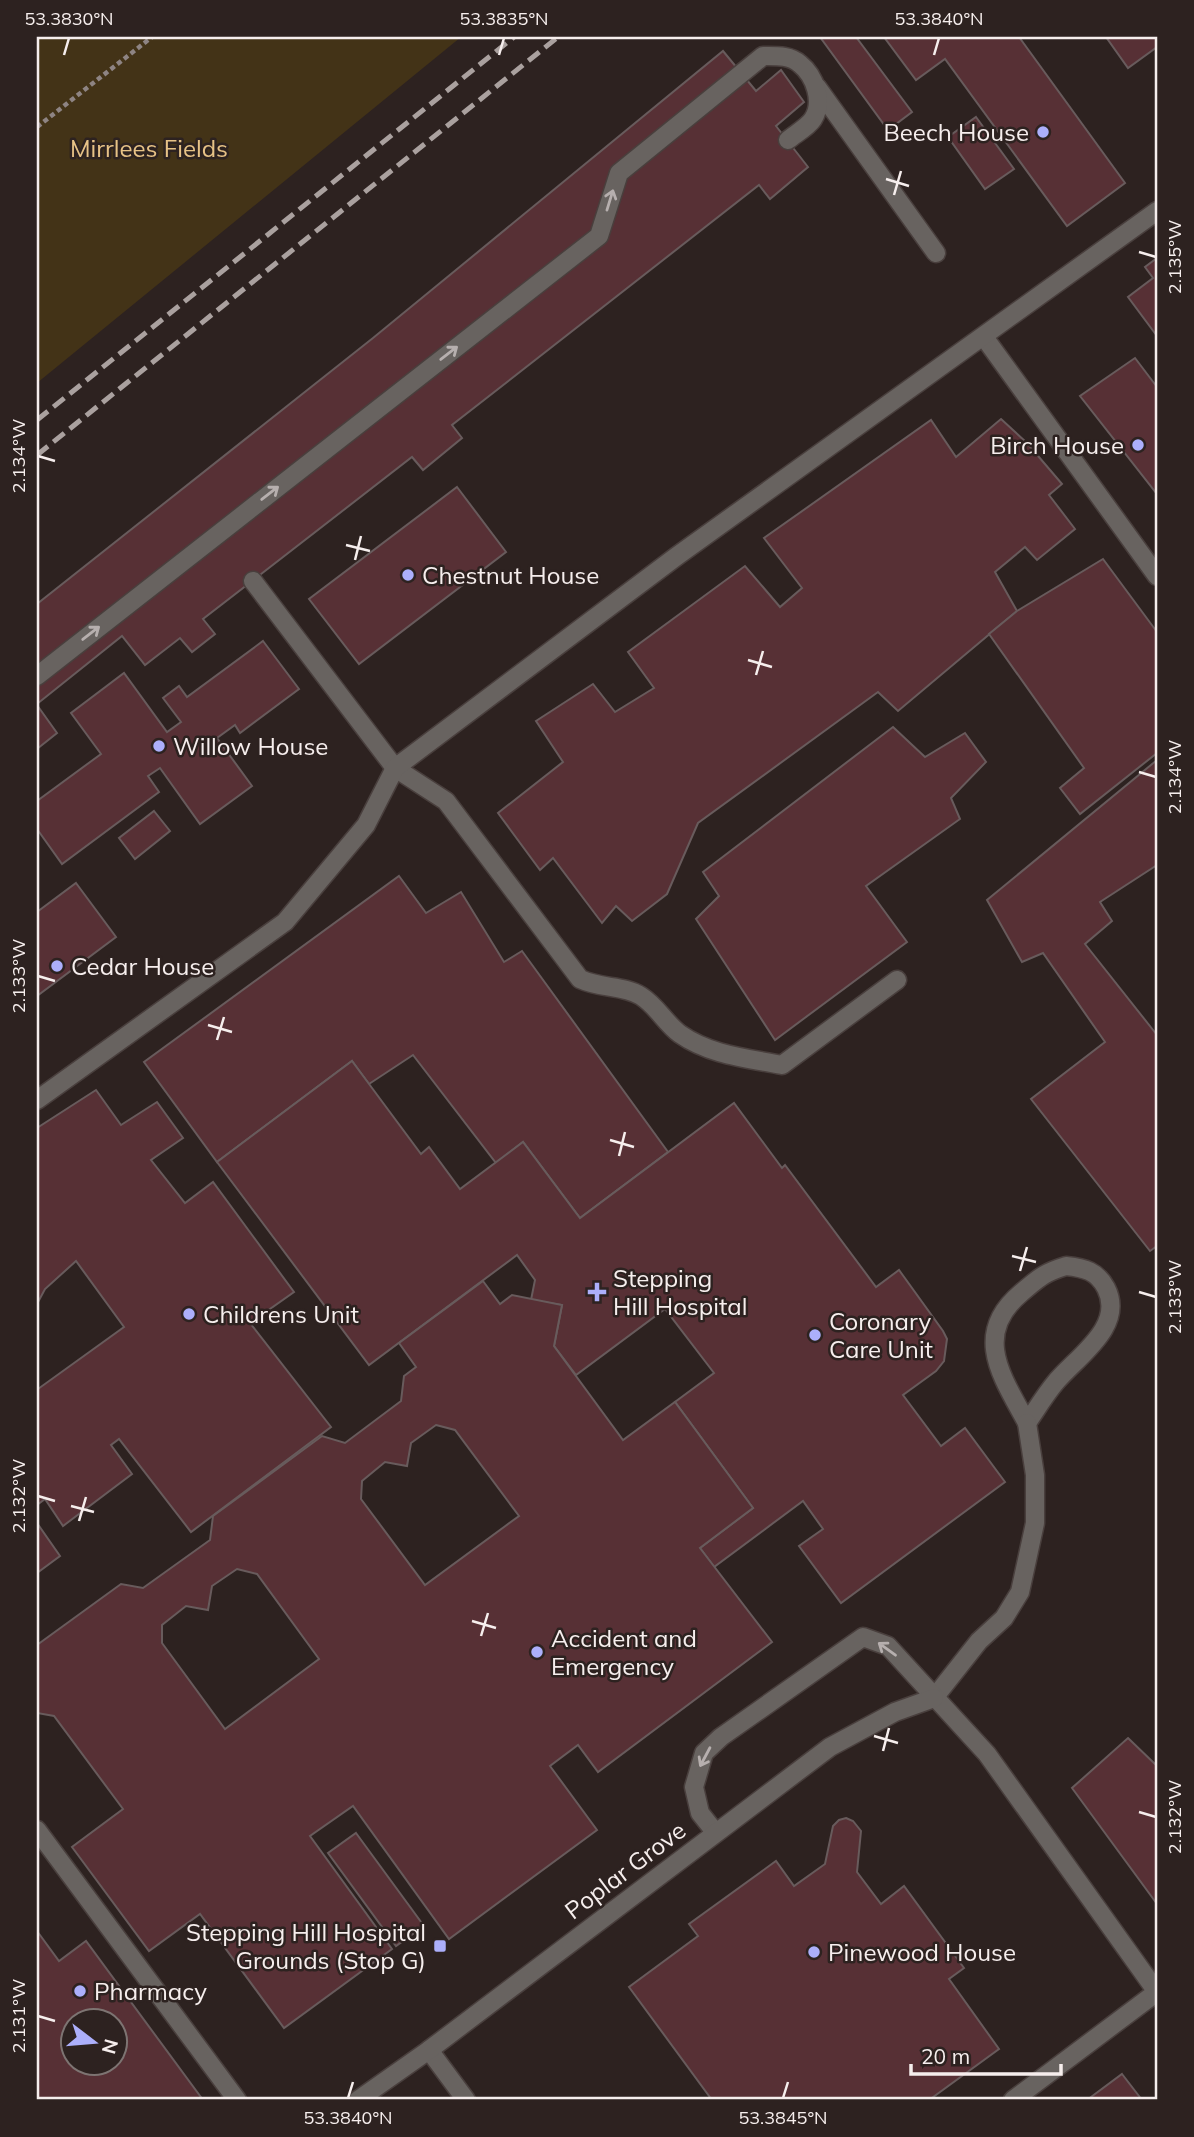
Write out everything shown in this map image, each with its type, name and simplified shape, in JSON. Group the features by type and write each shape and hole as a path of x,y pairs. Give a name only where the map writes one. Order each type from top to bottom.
{"lane":[{"path":"37,676 599,236 619,173 764,56 783,56 800,64 936,253"},
{"path":"788,140 813,120 818,104 816,84"},
{"path":"37,1100 285,922 366,825 395,768 677,556 1157,211"},
{"path":"984,337 1157,576"},
{"path":"253,581 395,768 446,801 580,979 593,985 640,994 653,1004 678,1033 716,1053 782,1065 897,980"},
{"path":"934,1698 979,1641 1004,1618 1020,1592 1035,1523 1035,1475 1027,1423 1003,1378 995,1355 993,1339 998,1324 1010,1303 1045,1272 1066,1266 1085,1268 1100,1277 1108,1293 1110,1309 1102,1331 1082,1356 1056,1381 1027,1423"},
{"path":"715,1832 700,1813 694,1787 704,1753 721,1737 863,1637 888,1646 987,1754 1157,1992 1013,2100"},
{"name":"Poplar Grove","path":"358,2100 429,2050 830,1747 895,1712 934,1698"},
{"path":"37,1830 237,2100"},
{"path":"429,2050 463,2099"}],"path":[{"path":"37,127 152,37"}],"green space":[{"name":"Mirrlees Fields","path":"37,37 461,37 37,383"}],"building":[{"path":"820,37 856,37 912,112 888,130"},
{"name":"Beech House","path":"884,37 1019,37 1125,183 1067,226 945,59 916,80"},
{"path":"1106,37 1157,37 1157,47 1128,68"},
{"path":"723,51 756,91 781,70 804,102 776,126 808,167 770,199 759,185 452,425 462,438 423,470 412,457 203,619 215,634 192,652 180,638 145,665 122,636 37,704 37,604 373,338"},
{"path":"976,117 1014,169 985,189 948,137"},
{"path":"1157,258 1157,336 1128,297 1153,278 1145,267"},
{"name":"Birch House","path":"1135,358 1157,387 1157,494 1080,396"},
{"path":"1001,419 1027,443 1062,484 1049,495 1075,529 1037,560 1025,547 995,572 1017,611 898,711 878,692 698,823 667,894 632,921 616,906 602,923 553,858 540,870 498,813 563,762 536,721 593,684 615,712 654,688 628,652 745,566 780,607 802,588 764,538 931,420 956,457"},
{"name":"Chestnut House","path":"457,487 506,552 359,664 309,599"},
{"path":"1103,559 1157,632 1157,753 1080,814 1060,788 1084,768 989,634 1017,611"},
{"name":"Willow House","path":"263,641 299,689 240,733 235,725 217,738 252,786 200,824 160,768 148,776 159,792 62,864 37,829 37,801 101,754 71,713 124,673 167,732 181,722 163,698 179,686 187,697"},
{"path":"37,705 57,733 37,749"},
{"path":"893,727 925,757 965,733 986,762 951,798 960,819 866,886 907,942 775,1040 696,919 719,896 703,872"},
{"path":"1157,760 1157,865 1100,902 1112,921 1085,944 1157,1035 1157,1246 1150,1251 1031,1099 1105,1042 1043,953 1022,962 987,900"},
{"path":"154,811 170,831 135,859 119,838"},
{"path":"399,876 426,913 461,892 504,962 522,951 668,1152 580,1218 523,1142 496,1163 413,1055 369,1084 352,1061 217,1162 144,1062"},
{"name":"Cedar House","path":"76,883 116,937 37,996 37,912"},
{"name":"Coronary Care Unit","path":"352,1061 421,1154 429,1147 460,1189 523,1142 580,1218 734,1103 782,1168 785,1165 876,1287 899,1270 943,1331 947,1339 944,1361 936,1371 903,1395 941,1446 965,1428 1005,1482 841,1603 799,1546 823,1529 803,1501 714,1567 700,1548 753,1508 675,1402 714,1373 665,1309 576,1375 554,1346 562,1305 531,1300 535,1280 517,1255 369,1365 217,1162"},
{"name":"Childrens Unit","path":"96,1090 121,1125 157,1102 183,1138 151,1160 185,1203 213,1182 294,1292 250,1323 331,1427 191,1532 119,1439 111,1445 132,1474 63,1526 45,1499 37,1505 37,1386 38,1389 124,1327 76,1261 45,1289 37,1304 37,1128"},
{"name":"Accident and Emergency","path":"483,1281 500,1304 512,1295 562,1305 554,1346 623,1440 675,1402 753,1508 700,1548 772,1642 598,1772 578,1745 550,1766 597,1830 449,1939 353,1806 310,1836 392,1949 284,2028 200,1914 149,1951 72,1847 123,1809 54,1716 37,1713 37,1645 121,1584 143,1588 210,1540 213,1516 322,1436 345,1443 401,1401 404,1376 416,1367 399,1343","holes":["436,1425 455,1430 519,1516 425,1585 361,1499 362,1481 385,1462 407,1466 411,1443","237,1569 257,1574 319,1659 225,1729 162,1643 162,1625 186,1606 208,1610 212,1586"]},
{"path":"37,1523 60,1556 37,1573"},
{"path":"1128,1738 1157,1766 1157,1904 1072,1788"},
{"name":"Pinewood House","path":"846,1818 853,1821 861,1831 857,1872 881,1904 904,1886 964,1968 949,1979 999,2049 929,2100 712,2100 629,1987 698,1936 689,1924 776,1861 794,1886 825,1864 833,1826"},
{"path":"356,1833 424,1926 396,1946 328,1853"},
{"name":"Pharmacy","path":"37,1931 59,1961 86,1941 203,2100 37,2100"},
{"path":"1122,2074 1142,2100 1087,2100"}],"railway":[{"path":"37,420 514,37"},
{"path":"37,455 558,37"}],"place":[{"name":"Beech House","path":"1043,132"},
{"name":"Birch House","path":"1138,445"},
{"name":"Chestnut House","path":"408,575"},
{"name":"Willow House","path":"159,746"},
{"name":"Cedar House","path":"57,966"},
{"name":"Stepping Hill Hospital","path":"597,1292"},
{"name":"Childrens Unit","path":"189,1314"},
{"name":"Coronary Care Unit","path":"815,1335"},
{"name":"Accident and Emergency","path":"537,1652"},
{"name":"Stepping Hill Hospital Grounds (Stop G)","path":"440,1946"},
{"name":"Pinewood House","path":"814,1952"},
{"name":"Pharmacy","path":"80,1991"}]}
